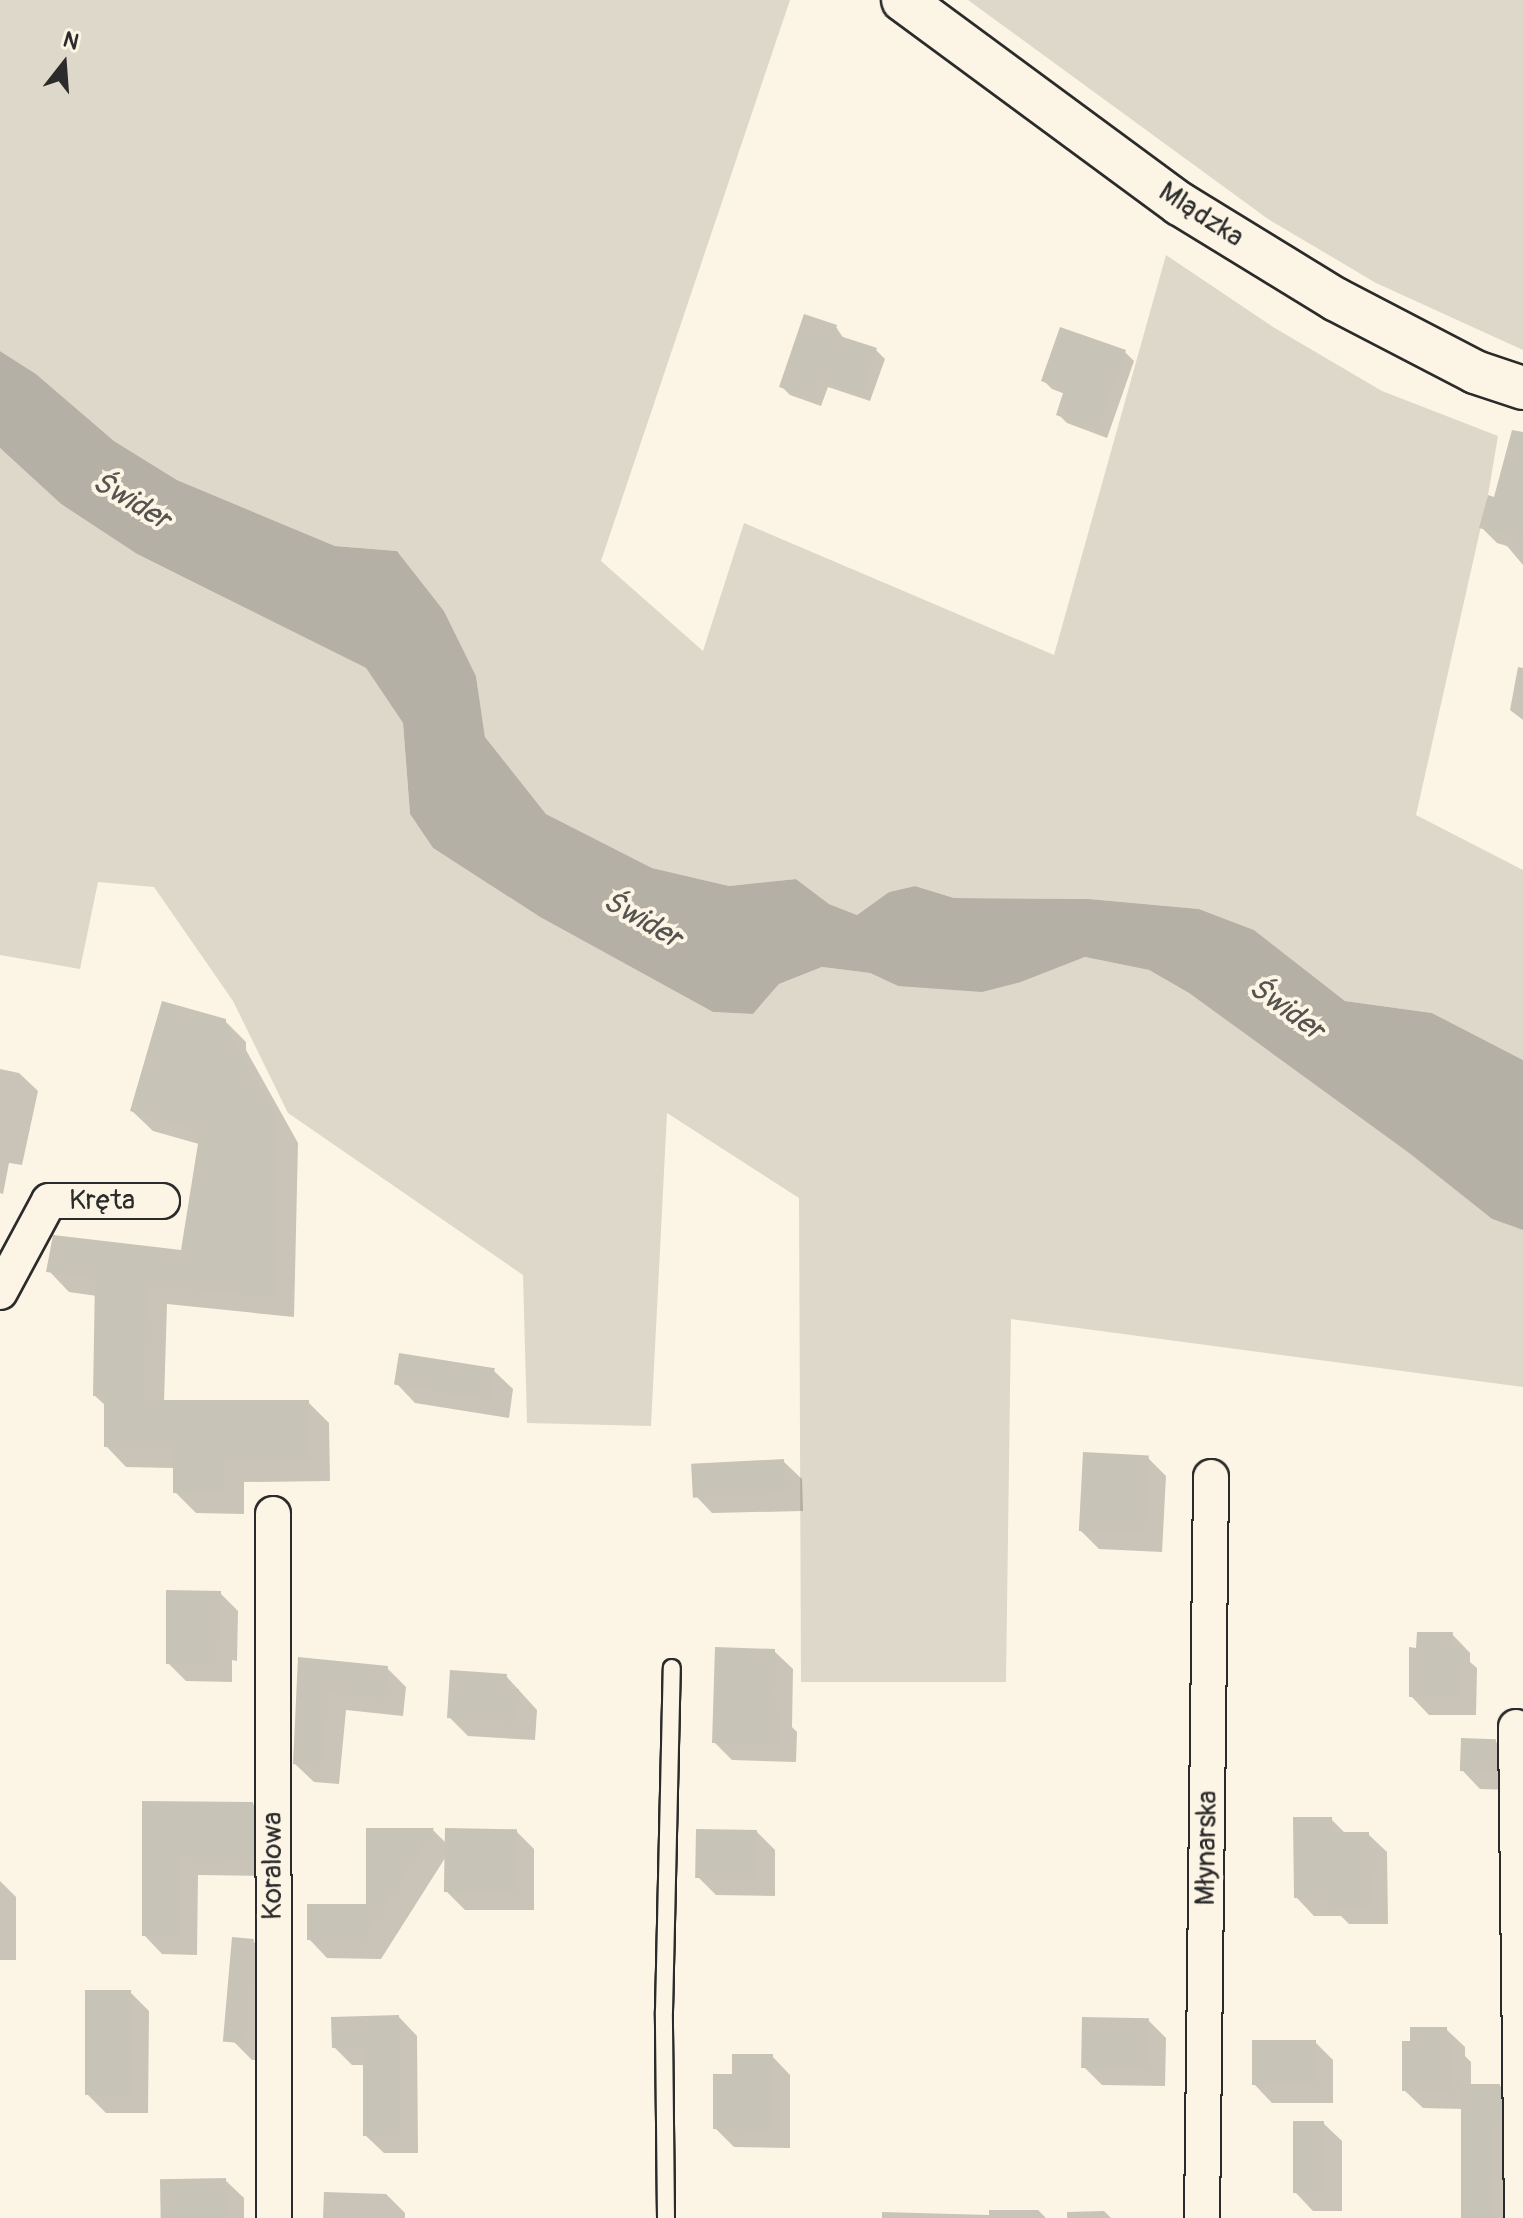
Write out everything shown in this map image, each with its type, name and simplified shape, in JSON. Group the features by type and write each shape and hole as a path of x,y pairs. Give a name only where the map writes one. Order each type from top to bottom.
{"street":[{"name":"Mlądzka","path":"903,0 1180,204 1335,299 1475,372 1523,388"},
{"name":"Kręta","path":"0,1292 49,1201 162,1201"},
{"name":"Młynarska","path":"1202,2218 1211,1477"},
{"name":"Koralowa","path":"273,1514 274,2218"},
{"path":"1516,1727 1522,2218"}],"lane":[{"path":"666,2218 664,2011 672,1668"}],"shaded area":[{"path":"0,0 790,0 601,561 703,651 744,523 1054,655 1166,255 1273,327 1382,391 1498,436 1488,495 1416,815 1523,870 1523,1060 1432,1013 1345,1001 1254,930 1199,909 1089,899 954,898 915,886 889,892 857,915 829,904 796,879 729,886 652,868 546,814 485,737 476,676 444,611 397,551 335,546 177,480 114,441 36,374 0,351"},
{"path":"968,0 1523,0 1523,350 1376,283 1268,219"},
{"path":"0,448 61,504 137,554 366,668 403,723 410,814 433,848 540,917 713,1012 753,1014 779,984 822,967 870,973 898,986 1021,982 1085,957 1149,970 1189,993 1409,1153 1492,1219 1523,1230 1523,1387 1011,1319 1006,1682 801,1682 799,1198 667,1113 651,1426 527,1423 523,1275 288,1113 233,1001 154,887 98,882 80,969 0,955"}],"water":[{"name":"Świder","path":"0,351 36,374 114,441 177,480 335,546 397,551 444,611 476,676 485,737 546,814 652,868 729,886 796,879 829,904 857,915 889,892 915,886 954,898 1089,899 1199,909 1254,930 1345,1001 1432,1013 1523,1060 1523,1230 1492,1219 1409,1153 1189,993 1149,970 1085,957 1021,982 982,992 898,986 870,973 822,967 779,984 753,1014 713,1012 540,917 433,848 410,814 403,723 366,668 137,554 61,504 0,448"}],"building":[{"path":"804,314 837,325 834,334 877,348 861,394 819,379 812,398 779,387"},
{"path":"1060,327 1126,350 1098,430 1056,415 1064,390 1041,381"},
{"path":"1512,430 1523,432 1523,539 1479,528 1488,495 1494,497"},
{"path":"162,1001 226,1019 226,1027 278,1120 274,1297 147,1285 143,1400 309,1400 310,1460 224,1462 224,1494 173,1493 173,1449 104,1447 104,1396 93,1396 95,1278 46,1272 53,1235 181,1250 200,1131 130,1111"},
{"path":"399,1353 495,1368 490,1400 394,1385"},
{"path":"1083,1452 1149,1455 1145,1534 1079,1531"},
{"path":"784,1459 786,1493 693,1498 691,1464"},
{"path":"166,1590 221,1591 219,1643 215,1643 214,1664 166,1664"},
{"path":"1417,1632 1453,1632 1452,1648 1459,1648 1459,1697 1409,1697 1409,1647 1416,1648"},
{"path":"715,1647 775,1649 774,1712 779,1712 778,1744 712,1743"},
{"path":"298,1657 388,1666 385,1698 328,1693 321,1767 293,1764"},
{"path":"450,1670 507,1674 506,1689 519,1689 517,1722 447,1718"},
{"path":"1461,1738 1496,1739 1495,1772 1460,1771"},
{"path":"142,1801 253,1802 253,1858 180,1857 179,1937 142,1936"},
{"path":"1293,1817 1332,1817 1332,1832 1369,1832 1370,1906 1329,1906 1329,1898 1294,1898"},
{"path":"366,1828 434,1828 362,1941 307,1940 307,1904 366,1904"},
{"path":"445,1828 517,1829 516,1893 444,1892"},
{"path":"696,1829 757,1830 756,1879 695,1878"},
{"path":"232,1937 254,1939 245,2044 223,2042"},
{"path":"85,1990 131,1990 131,2095 85,2095"},
{"path":"399,2015 400,2135 363,2136 363,2047 332,2048 331,2017"},
{"path":"1082,2017 1149,2018 1148,2069 1081,2068"},
{"path":"1410,2027 1447,2027 1447,2041 1453,2042 1453,2091 1402,2091 1402,2041 1410,2041"},
{"path":"1252,2040 1316,2040 1316,2085 1252,2085"},
{"path":"732,2054 773,2054 772,2130 713,2129 713,2074 732,2074"},
{"path":"1461,2084 1500,2084 1501,2122 1493,2122 1493,2218 1461,2218"},
{"path":"1293,2121 1324,2121 1324,2193 1293,2193"},
{"path":"226,2178 227,2218 161,2218 160,2179"}]}
